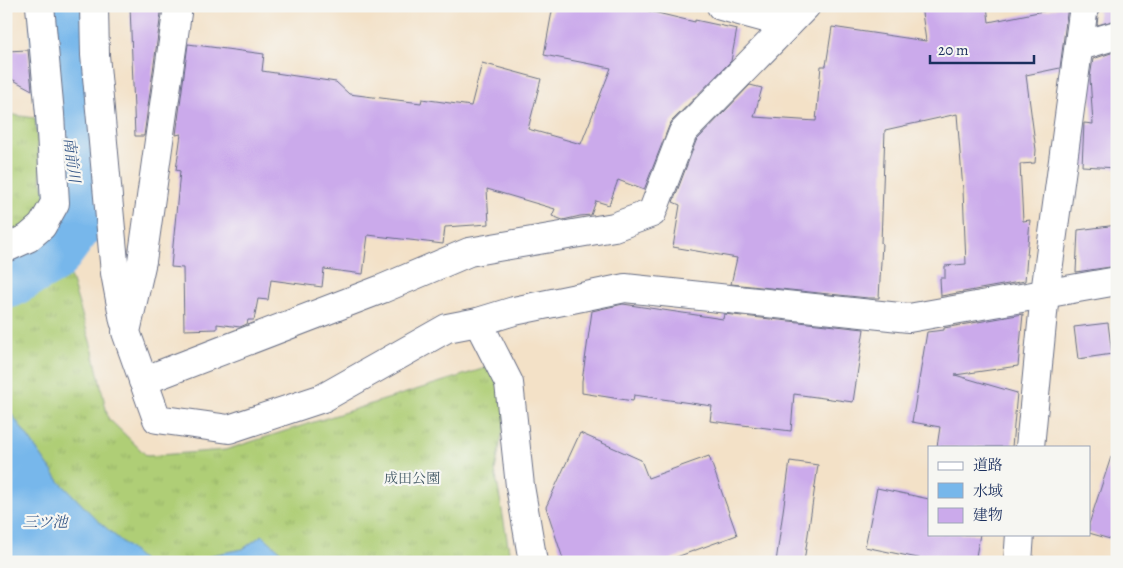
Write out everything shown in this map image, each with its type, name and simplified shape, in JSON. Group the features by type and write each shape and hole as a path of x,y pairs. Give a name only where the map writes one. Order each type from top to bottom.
{"street":[{"path":"6,248 28,238 42,226 55,203 50,114 40,6"},
{"path":"94,6 95,55 115,273 126,332 157,419 229,429 323,398 447,328 478,322 514,311 625,288 908,318 1117,281"},
{"path":"126,332 142,261 178,6"},
{"path":"721,6 797,15"},
{"path":"1030,446 1045,293 1084,6"},
{"path":"143,381 382,289 469,252 614,227 652,213 683,132 797,15"},
{"path":"1080,46 1117,35"},
{"path":"478,322 509,382 520,486 533,562"},
{"path":"1018,562 1020,536"}],"green space":[{"name":"成田公園","path":"6,114 35,118 41,179 93,351 108,418 147,456 225,450 495,365 506,415 495,470 511,562 6,562"}],"water":[{"name":"三ツ池","path":"6,406 59,481 96,519 145,562 6,562"},
{"path":"262,535 286,556 287,562 200,562 212,555 243,549"}],"building":[{"path":"130,6 162,6 144,136 135,136"},
{"path":"553,6 628,6 695,22 695,20 737,29 731,61 672,121 644,190 618,180 609,205 596,201 591,215 563,220 552,216 555,209 487,189 489,224 445,227 443,244 368,235 363,274 324,269 322,287 271,280 268,300 258,299 254,320 248,320 247,324 240,327 217,324 217,329 184,330 183,268 171,267 180,171 176,170 181,134 176,135 188,44 264,54 262,71 336,82 349,94 421,103 422,99 471,106 482,63 541,79 528,129 581,144 611,68 544,55"},
{"path":"921,6 987,6 989,22 1068,6 1060,68 1026,75 1036,150 1035,163 1020,164 1023,221 1030,220 1025,281 941,296 940,278 945,278 945,266 966,264 957,114 885,130 879,298 731,284 737,258 673,247 680,205 673,202 696,141 750,85 762,88 754,117 816,121 821,66 826,66 832,27 926,41"},
{"path":"1099,6 1117,6 1117,20 1097,25"},
{"path":"28,50 32,90 6,76 6,51"},
{"path":"1117,51 1117,168 1082,166 1084,123 1093,124 1090,77 1093,59"},
{"path":"1117,225 1117,266 1076,272 1078,230"},
{"path":"623,304 723,319 724,314 864,329 853,402 794,394 791,431 710,421 712,406 634,395 633,401 582,393 592,311"},
{"path":"1023,314 1018,366 955,375 1017,393 1012,446 937,446 940,427 912,422 927,332 944,330 944,328"},
{"path":"1108,323 1112,354 1078,359 1074,327"},
{"path":"580,433 641,460 648,478 709,456 737,535 663,562 564,562 546,507"},
{"path":"1111,457 1117,458 1117,541 1090,533 1090,521"},
{"path":"790,461 818,465 804,562 776,562"},
{"path":"877,488 928,499 928,536 980,536 975,562 937,562 865,547"}],"waterway":[{"name":"南前川","path":"6,278 50,253 79,214 63,84 60,6"}]}
